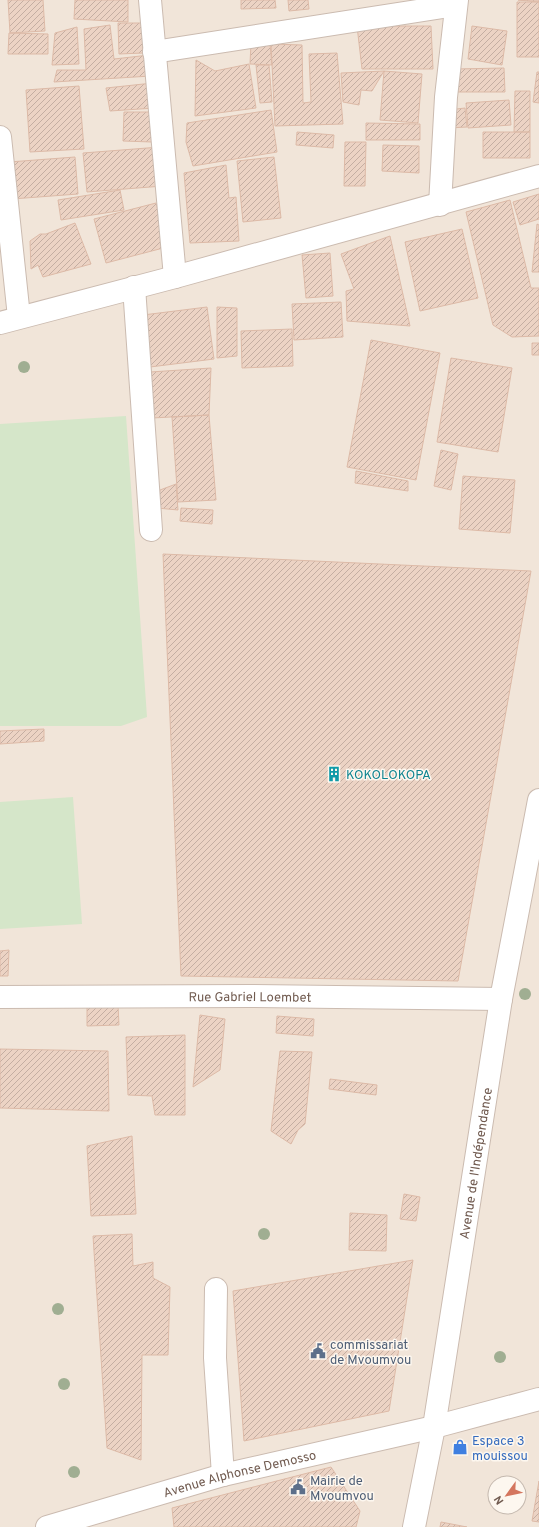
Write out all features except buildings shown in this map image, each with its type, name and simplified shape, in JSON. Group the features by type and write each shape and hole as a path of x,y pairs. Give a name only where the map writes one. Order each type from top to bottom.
{"street":[{"path":"150,0 175,277"},
{"path":"154,52 457,3 446,97 440,205"},
{"path":"0,146 9,320 175,277 440,205 539,176"},
{"path":"134,287 151,530"},
{"name":"Avenue de l'Indépendance","path":"414,1527 434,1427 501,1000 536,835 539,800"},
{"name":"Rue Gabriel Loembet","path":"0,997 248,996 501,1000"},
{"path":"216,1289 215,1358 223,1475"},
{"name":"Avenue Alphonse Demosso","path":"47,1527 223,1475 434,1427 539,1399"}],"shaded area":[{"path":"0,0 539,0 539,1527 0,1527"}],"green space":[{"path":"126,416 147,717 121,726 0,726 0,424"},
{"path":"73,797 82,924 0,929 0,802"}],"place":[{"name":"KOKOLOKOPA","path":"334,774"},
{"name":"commissariat de Mvoumvou","path":"318,1351"},
{"name":"Espace 3 mouissou","path":"460,1447"},
{"name":"Mairie de Mvoumvou","path":"298,1487"}]}
